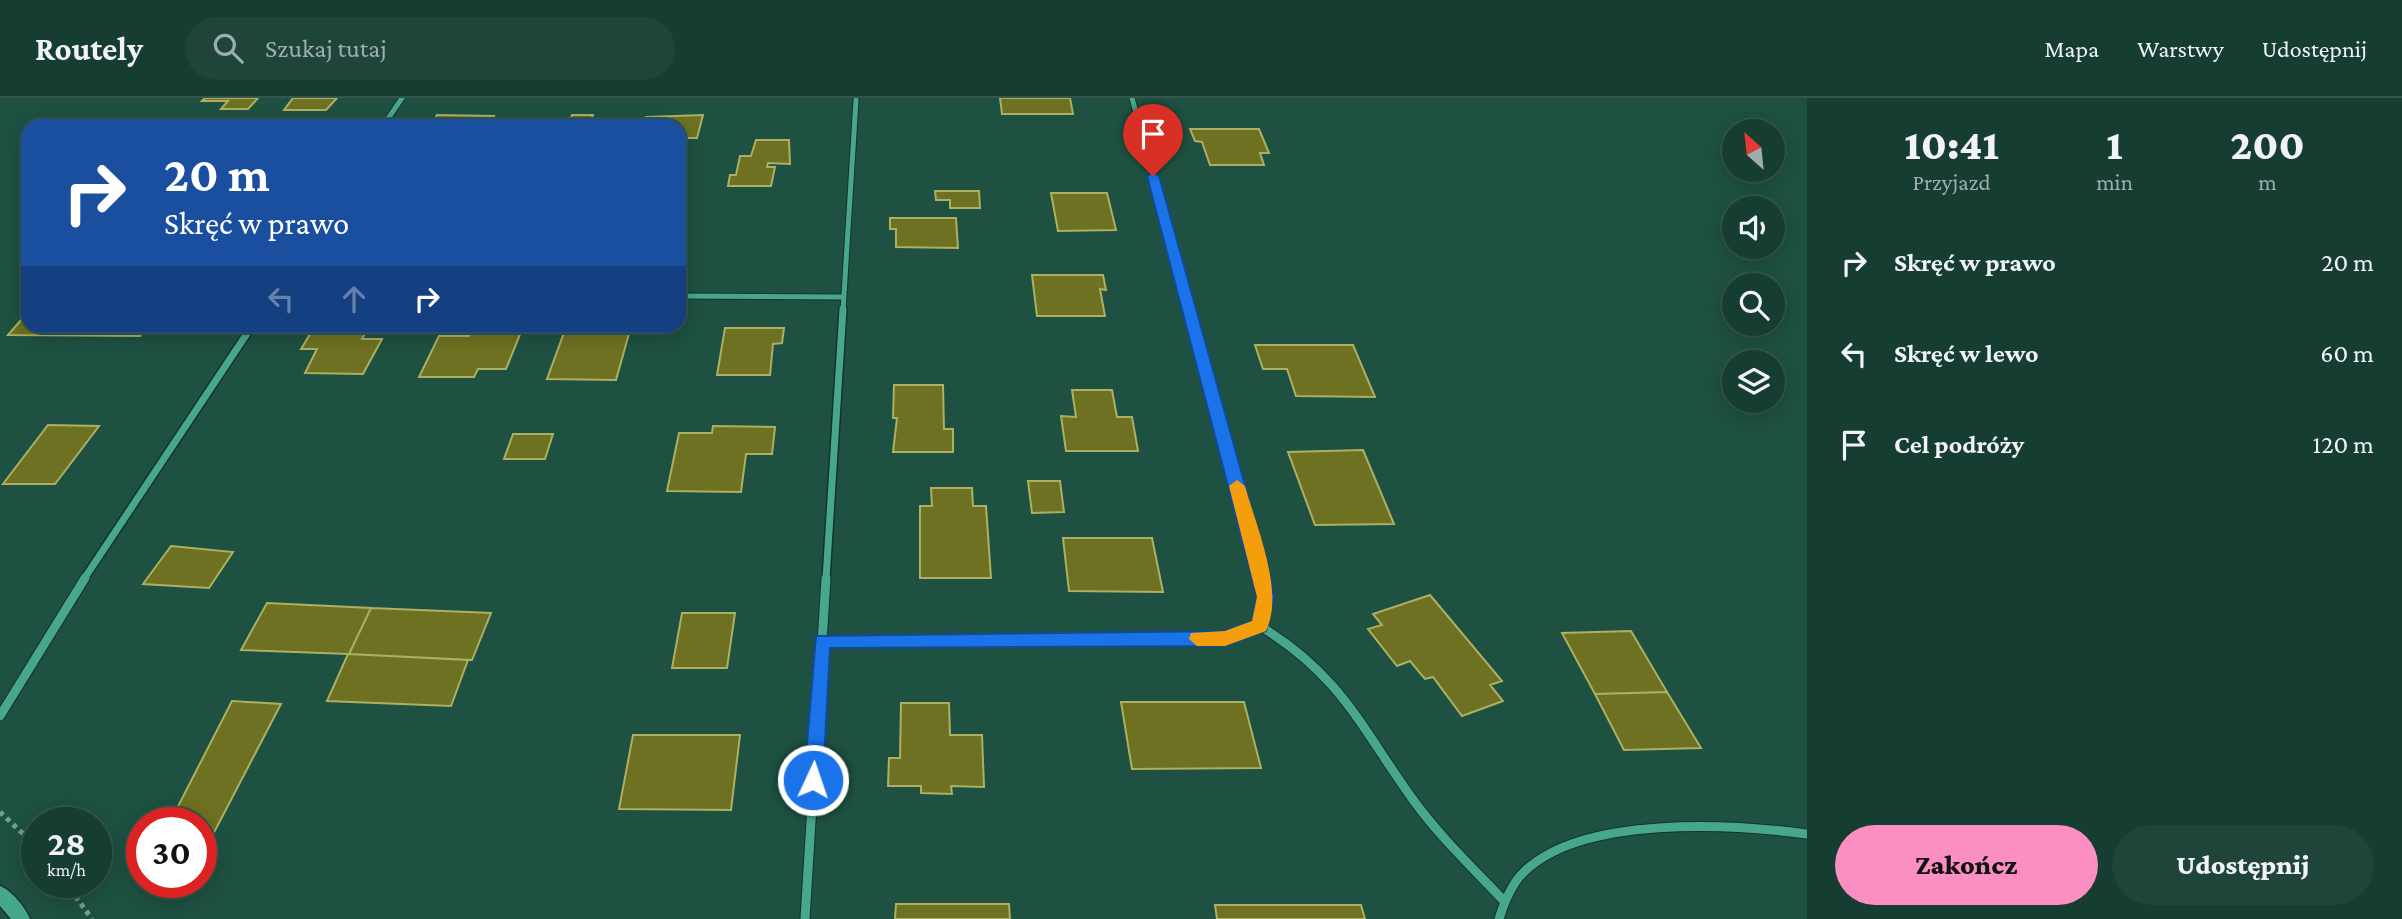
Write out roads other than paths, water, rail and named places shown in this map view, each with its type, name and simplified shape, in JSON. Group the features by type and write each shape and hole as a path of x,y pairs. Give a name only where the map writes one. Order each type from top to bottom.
{"street":[{"path":"388,119 402,98"},
{"path":"1132,98 1266,597 1259,626"},
{"path":"805,919 856,100"},
{"path":"686,296 844,297"},
{"path":"0,716 71,599 247,333"},
{"path":"822,641 1225,638 1259,626 1304,652 1330,676 1434,827 1504,901"},
{"path":"1499,919 1504,901 1524,871 1557,849 1596,837 1661,828 1735,826 1807,834"},
{"path":"0,894 22,919"}]}
